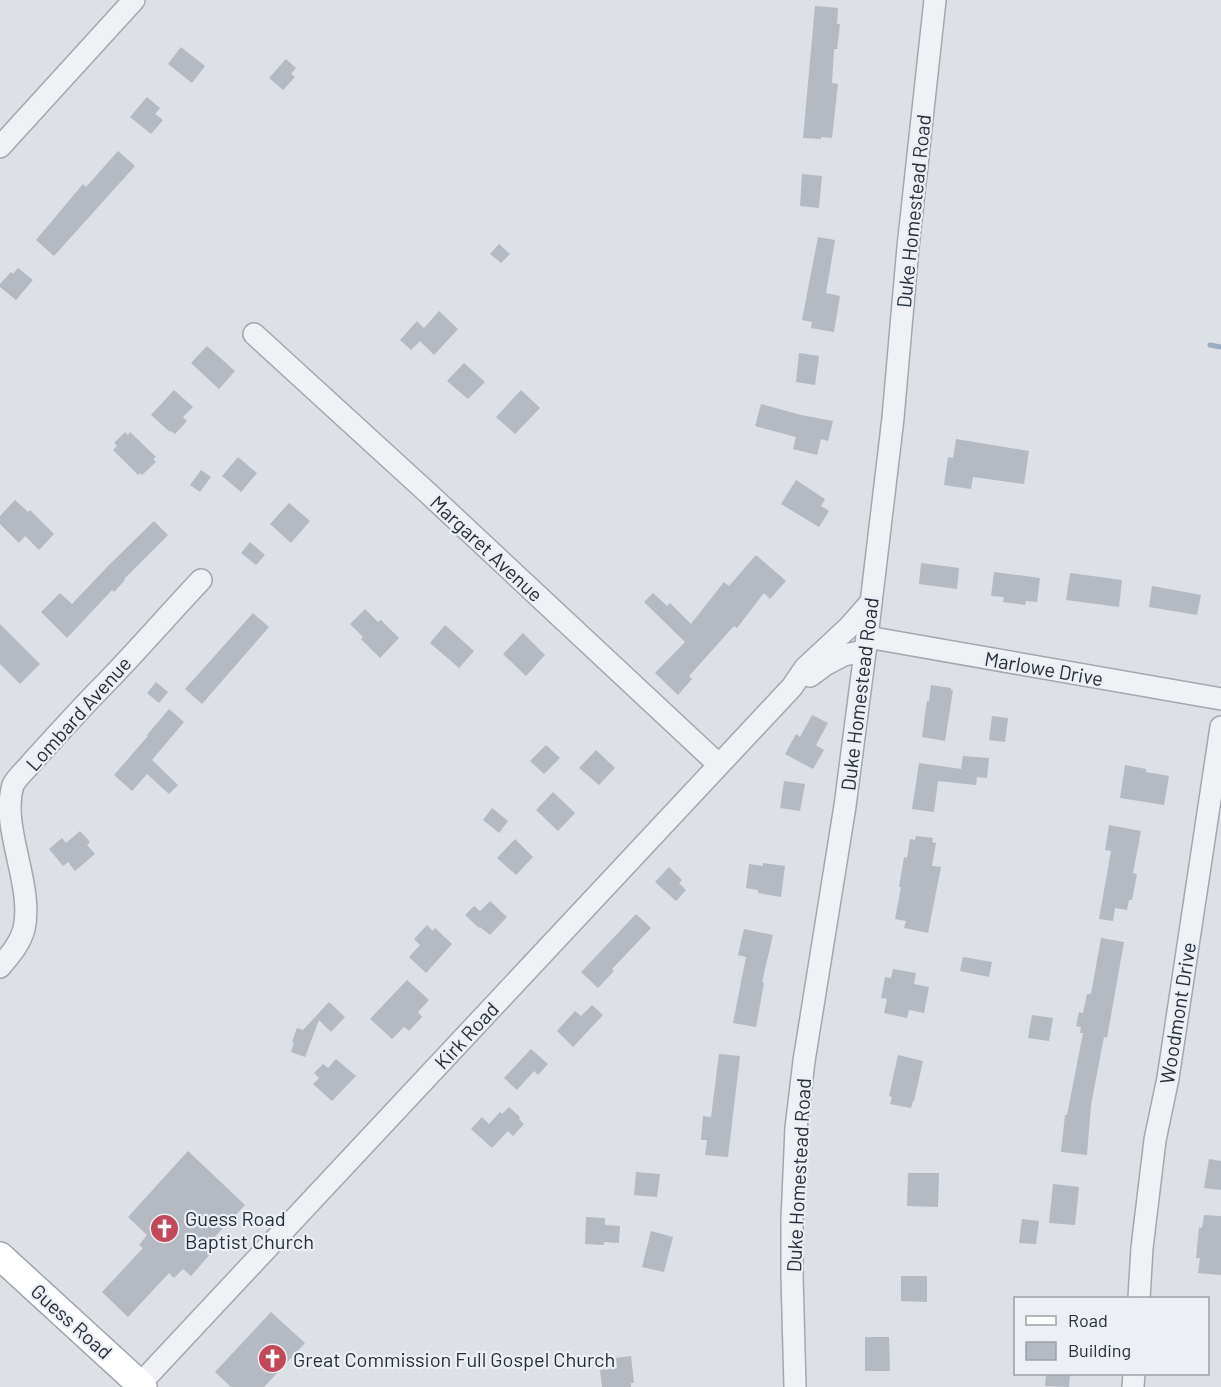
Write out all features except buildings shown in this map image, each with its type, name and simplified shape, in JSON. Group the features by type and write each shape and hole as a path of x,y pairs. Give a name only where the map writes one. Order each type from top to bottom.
{"main road":[{"name":"Guess Road","path":"0,1256 141,1385"}],"street":[{"path":"0,147 134,0"},
{"name":"Duke Homestead Road","path":"795,1387 792,1220 796,1128 804,1061 845,806 866,644 893,418 908,247 935,0"},
{"name":"Margaret Avenue","path":"254,334 718,764"},
{"name":"Lombard Avenue","path":"0,967 14,951 20,939 26,915 24,897 6,825 5,810 13,785 68,722 201,580"},
{"name":"Kirk Road","path":"141,1385 792,687 805,668 849,627 871,602"},
{"name":"Kirk Road","path":"792,687 866,644"},
{"name":"Marlowe Drive","path":"866,644 1221,699"},
{"name":"Woodmont Drive","path":"1139,1297 1142,1248 1155,1140 1167,1078 1221,728"}],"waterway":[{"path":"1210,345 1221,347"}],"place":[{"name":"Guess Road Baptist Church","path":"164,1229"},
{"name":"Great Commission Full Gospel Church","path":"272,1359"}]}
